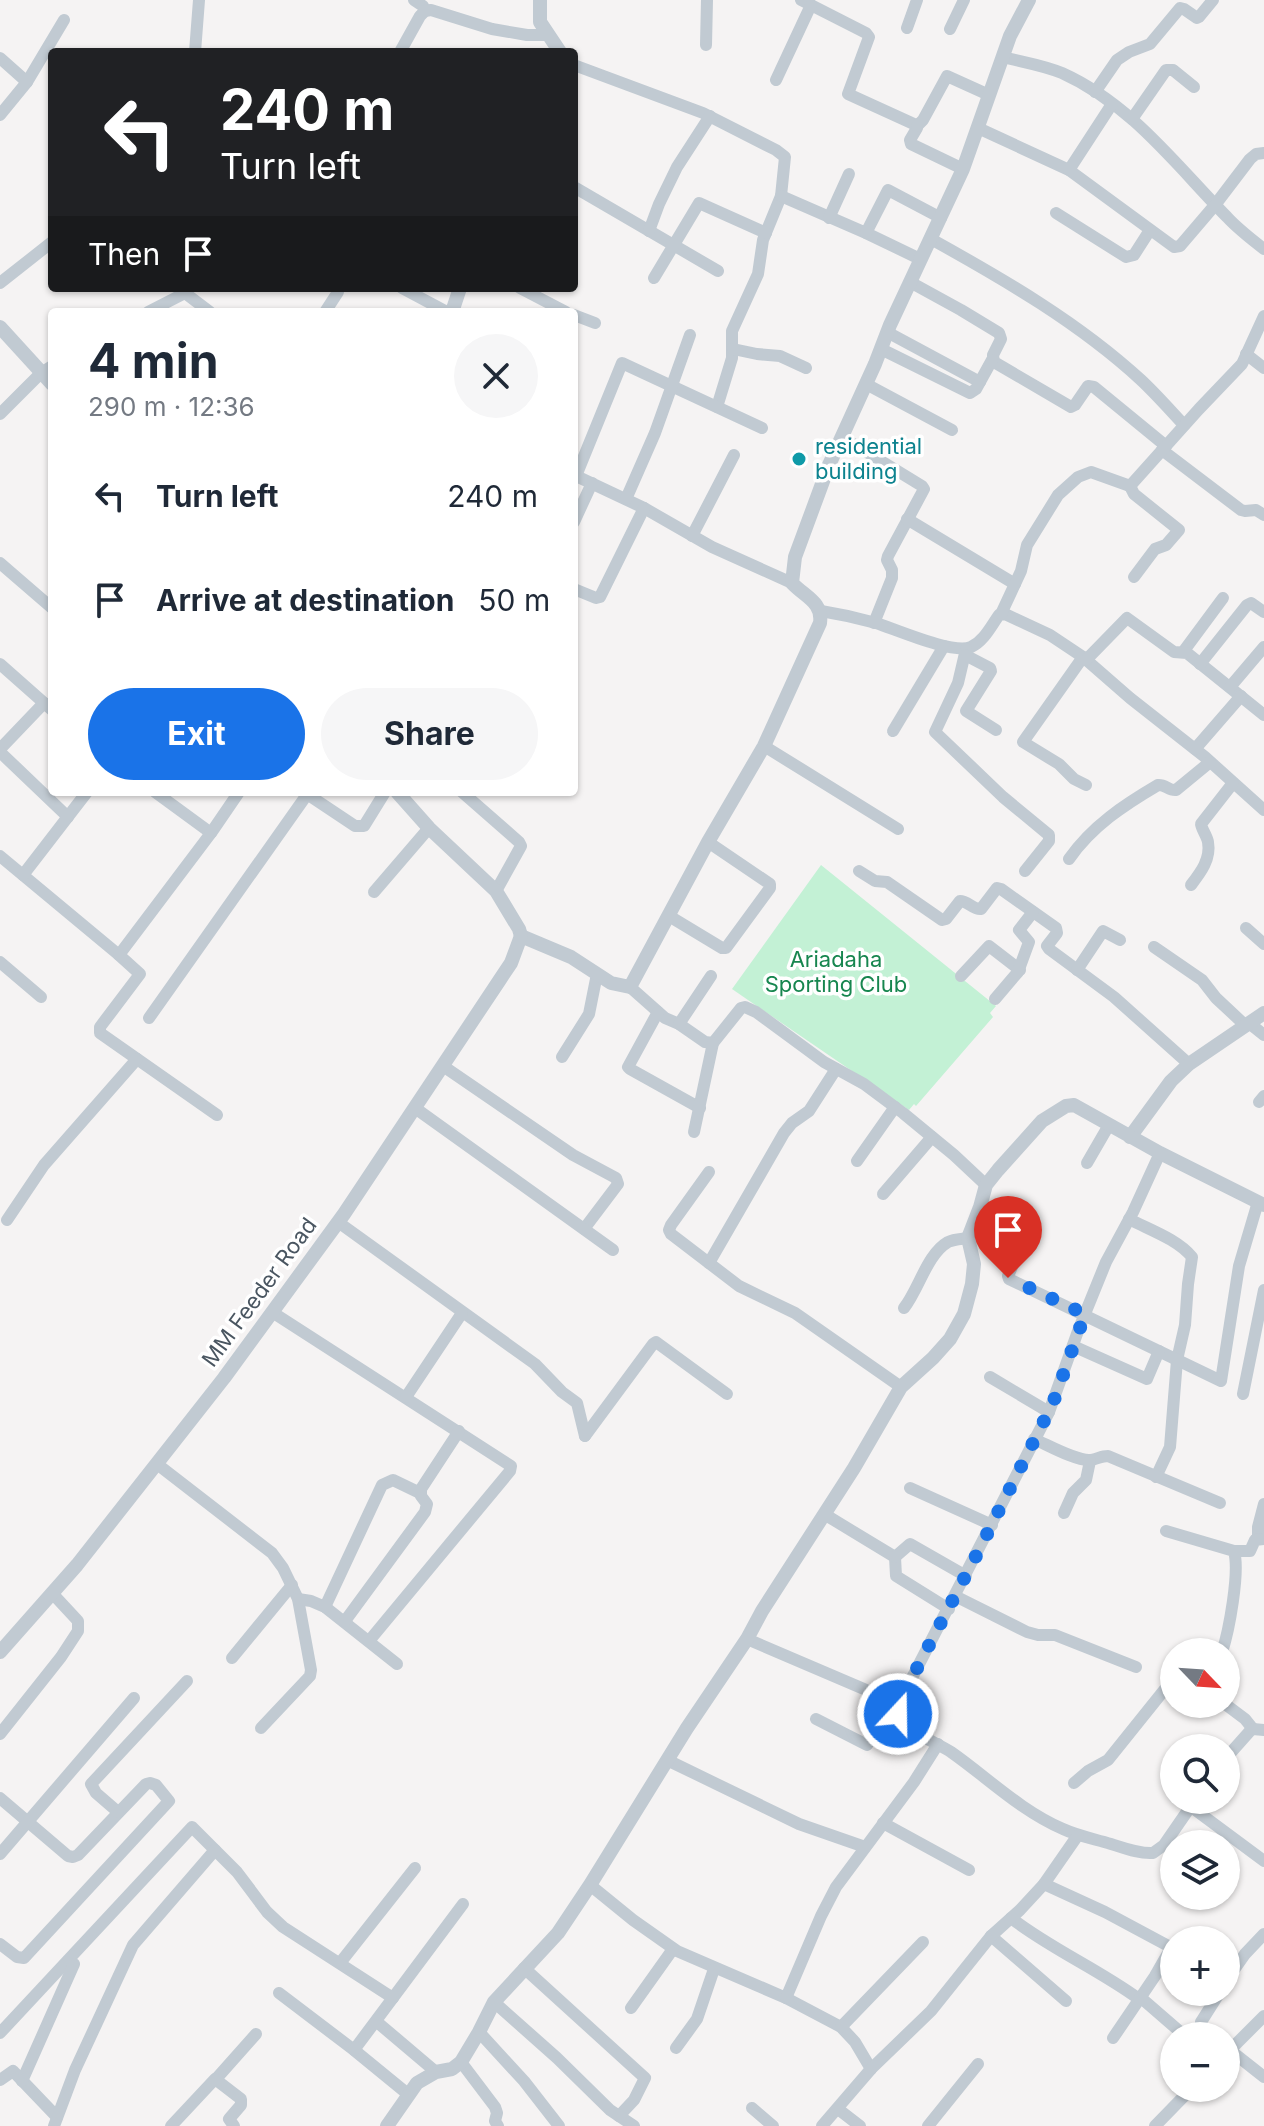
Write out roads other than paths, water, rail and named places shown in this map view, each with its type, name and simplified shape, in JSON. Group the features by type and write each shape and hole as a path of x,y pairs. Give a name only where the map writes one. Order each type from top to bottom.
{"street":[{"path":"195,48 199,0"},
{"path":"414,0 425,11"},
{"path":"540,0 539,18 557,48"},
{"path":"907,28 917,0"},
{"path":"950,29 964,0"},
{"path":"792,583 795,557 829,465 963,169 1010,36 1029,0"},
{"path":"1095,92 1117,60 1150,44 1180,8 1197,18 1213,0"},
{"path":"702,2 706,45"},
{"path":"776,80 806,3 869,37 848,94 917,126"},
{"path":"402,48 420,16 431,10 492,29 547,35"},
{"path":"0,115 27,82 64,20"},
{"path":"1003,57 1060,72 1112,104 1161,145 1215,205 1264,249"},
{"path":"0,58 27,82"},
{"path":"578,66 710,116 783,154 781,196 766,233 758,274 732,331 730,370 717,407"},
{"path":"1132,119 1166,70 1173,70 1194,87"},
{"path":"963,169 911,144 910,140 947,76 989,95"},
{"path":"1069,170 1112,104"},
{"path":"649,231 677,167 710,116"},
{"path":"978,128 1069,170 1174,247 1180,246 1250,159 1264,153"},
{"path":"829,218 849,174"},
{"path":"578,189 718,271"},
{"path":"866,233 888,190 941,218"},
{"path":"781,196 920,259"},
{"path":"654,278 699,203 766,233"},
{"path":"1056,213 1126,257 1134,255 1150,230"},
{"path":"931,239 998,276 1079,329 1142,380 1184,425"},
{"path":"0,283 48,245"},
{"path":"881,349 969,393 980,382 992,360 1001,339 999,333 910,282"},
{"path":"155,308 183,292"},
{"path":"189,292 206,308"},
{"path":"328,308 338,292"},
{"path":"410,292 442,308"},
{"path":"528,292 558,308"},
{"path":"1130,486 1242,364 1264,316"},
{"path":"578,317 595,323"},
{"path":"0,327 48,374 0,414"},
{"path":"887,332 980,382"},
{"path":"626,499 642,465 690,335"},
{"path":"733,349 780,356 806,368"},
{"path":"1246,354 1264,368"},
{"path":"992,360 1071,407 1091,386 1241,510 1261,508"},
{"path":"578,469 624,363 762,428"},
{"path":"866,384 952,430"},
{"path":"842,437 924,489 888,556 892,578 874,623"},
{"path":"692,536 734,455"},
{"path":"1025,871 1049,841 1049,835 1003,797 935,732 958,683 965,652 982,638 1001,614 1021,571 1027,545 1058,495 1078,477 1091,472 1130,486 1134,494 1179,530 1166,545 1155,549 1134,577"},
{"path":"578,477 792,583 821,611 874,623 965,652 991,671 966,711 996,730"},
{"path":"578,513 592,483"},
{"path":"578,591 600,597 644,508"},
{"path":"907,519 1015,584"},
{"path":"0,563 48,605"},
{"path":"1183,652 1223,598"},
{"path":"1200,664 1247,605 1251,603 1264,612"},
{"path":"630,987 764,746 820,623 821,611"},
{"path":"1001,614 1050,635 1085,659 1264,810"},
{"path":"1086,785 1023,742 1085,659 1127,618 1174,652 1183,652 1200,664 1264,715"},
{"path":"893,731 944,646"},
{"path":"1230,687 1264,647"},
{"path":"0,664 48,706 0,751 68,817"},
{"path":"1195,749 1241,696"},
{"path":"764,746 898,829"},
{"path":"1069,859 1114,812 1158,785 1176,790 1210,762"},
{"path":"1191,885 1204,868 1207,858 1208,842 1201,824 1233,783"},
{"path":"23,875 84,796"},
{"path":"160,796 211,833"},
{"path":"119,955 236,796"},
{"path":"149,1018 306,796"},
{"path":"310,796 359,827 364,826 383,796"},
{"path":"401,796 429,828 496,891 521,936 571,957 611,983 630,987 665,1018 705,1042 713,1043"},
{"path":"467,796 521,846 496,891"},
{"path":"374,892 429,828"},
{"path":"669,916 726,948 770,888 770,884 708,842"},
{"path":"0,856 140,974 100,1031 217,1115"},
{"path":"859,871 875,881 887,882 942,920 962,901 979,910 999,888 1056,928 1057,933 1047,947 1134,1013 1189,1064"},
{"path":"995,999 1020,970 1029,942 1019,930 1033,912"},
{"path":"1246,928 1264,944"},
{"path":"1077,970 1103,931 1120,940"},
{"name":"MM Feeder Road","path":"0,1652 77,1565 157,1464 338,1222 511,963 521,936"},
{"path":"961,976 989,946 1020,970"},
{"path":"1154,947 1202,980 1216,998 1264,1035"},
{"path":"0,962 41,997"},
{"path":"562,1057 589,1014 597,974"},
{"path":"679,1024 711,976"},
{"path":"694,1132 713,1043 745,1007 836,1069 864,1084 932,1137 986,1185"},
{"path":"658,1012 628,1067 700,1108"},
{"path":"1130,1137 1171,1081 1189,1064 1264,1013"},
{"path":"7,1220 44,1165 137,1059"},
{"path":"443,1066 573,1155 616,1178 618,1184 584,1229"},
{"path":"709,1263 784,1133 809,1111 836,1069"},
{"path":"387,2126 417,2083 436,2072 452,2069 461,2062 494,2002 558,1933 590,1885 871,1441 901,1387 943,1348 964,1314 974,1273 968,1238 986,1185 1036,1127 1066,1106 1074,1105 1160,1153 1261,1203 1239,1266 1221,1381 1009,1279 1017,1248 975,1221"},
{"path":"857,1161 895,1107"},
{"path":"415,1108 613,1250"},
{"path":"1087,1163 1109,1125"},
{"path":"883,1194 932,1137"},
{"path":"1160,1153 1106,1262 1049,1412 899,1709 900,1719 907,1726 938,1744 1022,1806 1078,1835 1153,1853 1164,1845 1185,1814"},
{"path":"709,1172 669,1230 671,1234 739,1286 795,1313 901,1387"},
{"path":"1129,1219 1175,1243 1192,1257 1185,1325 1177,1360 1170,1447 1156,1477"},
{"path":"338,1222 535,1364 577,1403 585,1436 656,1342 727,1394"},
{"path":"904,1308 915,1294 932,1259 951,1240 968,1238"},
{"path":"1243,1394 1264,1290"},
{"path":"272,1312 511,1466 369,1641"},
{"path":"406,1397 462,1313"},
{"path":"1073,1346 1147,1379 1159,1351"},
{"path":"990,1377 1049,1412"},
{"path":"420,1493 459,1431"},
{"path":"1034,1439 1090,1461 1108,1456 1220,1503"},
{"path":"1064,1513 1073,1493 1086,1480 1090,1461"},
{"path":"157,1464 262,1543 278,1561 298,1599 310,1676 261,1728"},
{"path":"325,1607 382,1485 393,1480 420,1493 427,1504 425,1512 345,1621"},
{"path":"910,1488 992,1525"},
{"path":"1166,1531 1234,1551 1250,1551 1261,1539 1258,1527 1264,1504"},
{"path":"824,1514 895,1557"},
{"path":"895,1557 910,1544 966,1576"},
{"path":"1225,1638 1236,1561 1234,1551"},
{"path":"895,1557 896,1576 949,1609"},
{"path":"232,1658 292,1585"},
{"path":"0,1734 78,1631 78,1621 52,1593"},
{"path":"955,1596 1027,1632 1055,1635 1136,1667"},
{"path":"298,1599 319,1603 397,1664"},
{"path":"747,1639 899,1709"},
{"path":"118,1812 92,1789 91,1784 187,1681"},
{"path":"1074,1783 1108,1760 1160,1695"},
{"path":"0,1854 134,1698"},
{"path":"816,1719 867,1745 885,1717 899,1709"},
{"path":"1240,1715 1258,1730 1240,1746"},
{"path":"786,1998 836,1887 914,1782 938,1744"},
{"path":"667,1760 799,1824 865,1847"},
{"path":"0,1798 73,1857 146,1784 156,1785 169,1801 24,1958 17,1957 0,1944"},
{"path":"1206,1814 1264,1861"},
{"path":"883,1823 969,1870"},
{"path":"0,2033 192,1827 237,1872 267,1912 283,1927 393,1998"},
{"path":"822,2126 871,2069 931,2011 991,1936 1044,1884 1078,1835"},
{"path":"56,2122 75,2070 133,1945 215,1850"},
{"path":"340,1963 415,1868"},
{"path":"1044,1884 1160,1941"},
{"path":"590,1885 673,1949 786,1998 841,2027 855,2042 871,2069"},
{"path":"354,2050 463,1904"},
{"path":"1011,1918 1140,1998 1168,2022"},
{"path":"1240,1961 1264,1934"},
{"path":"991,1936 1066,2001"},
{"path":"841,2027 923,1942"},
{"path":"631,2008 673,1949"},
{"path":"22,2081 74,1964"},
{"path":"524,1968 645,2078 634,2100 619,2116"},
{"path":"1113,2038 1160,1968"},
{"path":"676,2048 697,2019 714,1969"},
{"path":"279,1993 409,2095"},
{"path":"494,2002 619,2116 634,2126"},
{"path":"1240,2039 1264,2016"},
{"path":"377,2022 436,2072"},
{"path":"479,2032 524,2081 559,2126"},
{"path":"171,2126 256,2034"},
{"path":"1240,2060 1264,2077"},
{"path":"461,2062 495,2107 498,2126"},
{"path":"928,2126 978,2064"},
{"path":"0,2080 13,2071 56,2122"},
{"path":"216,2079 241,2099 241,2105 229,2119 234,2126"},
{"path":"1158,2125 1179,2102"},
{"path":"752,2108 773,2126"},
{"path":"838,2109 860,2126"}],"place":[{"name":"residential building","path":"799,459"}],"park label":[{"name":"Ariadaha Sporting Club","path":"836,972"}]}
